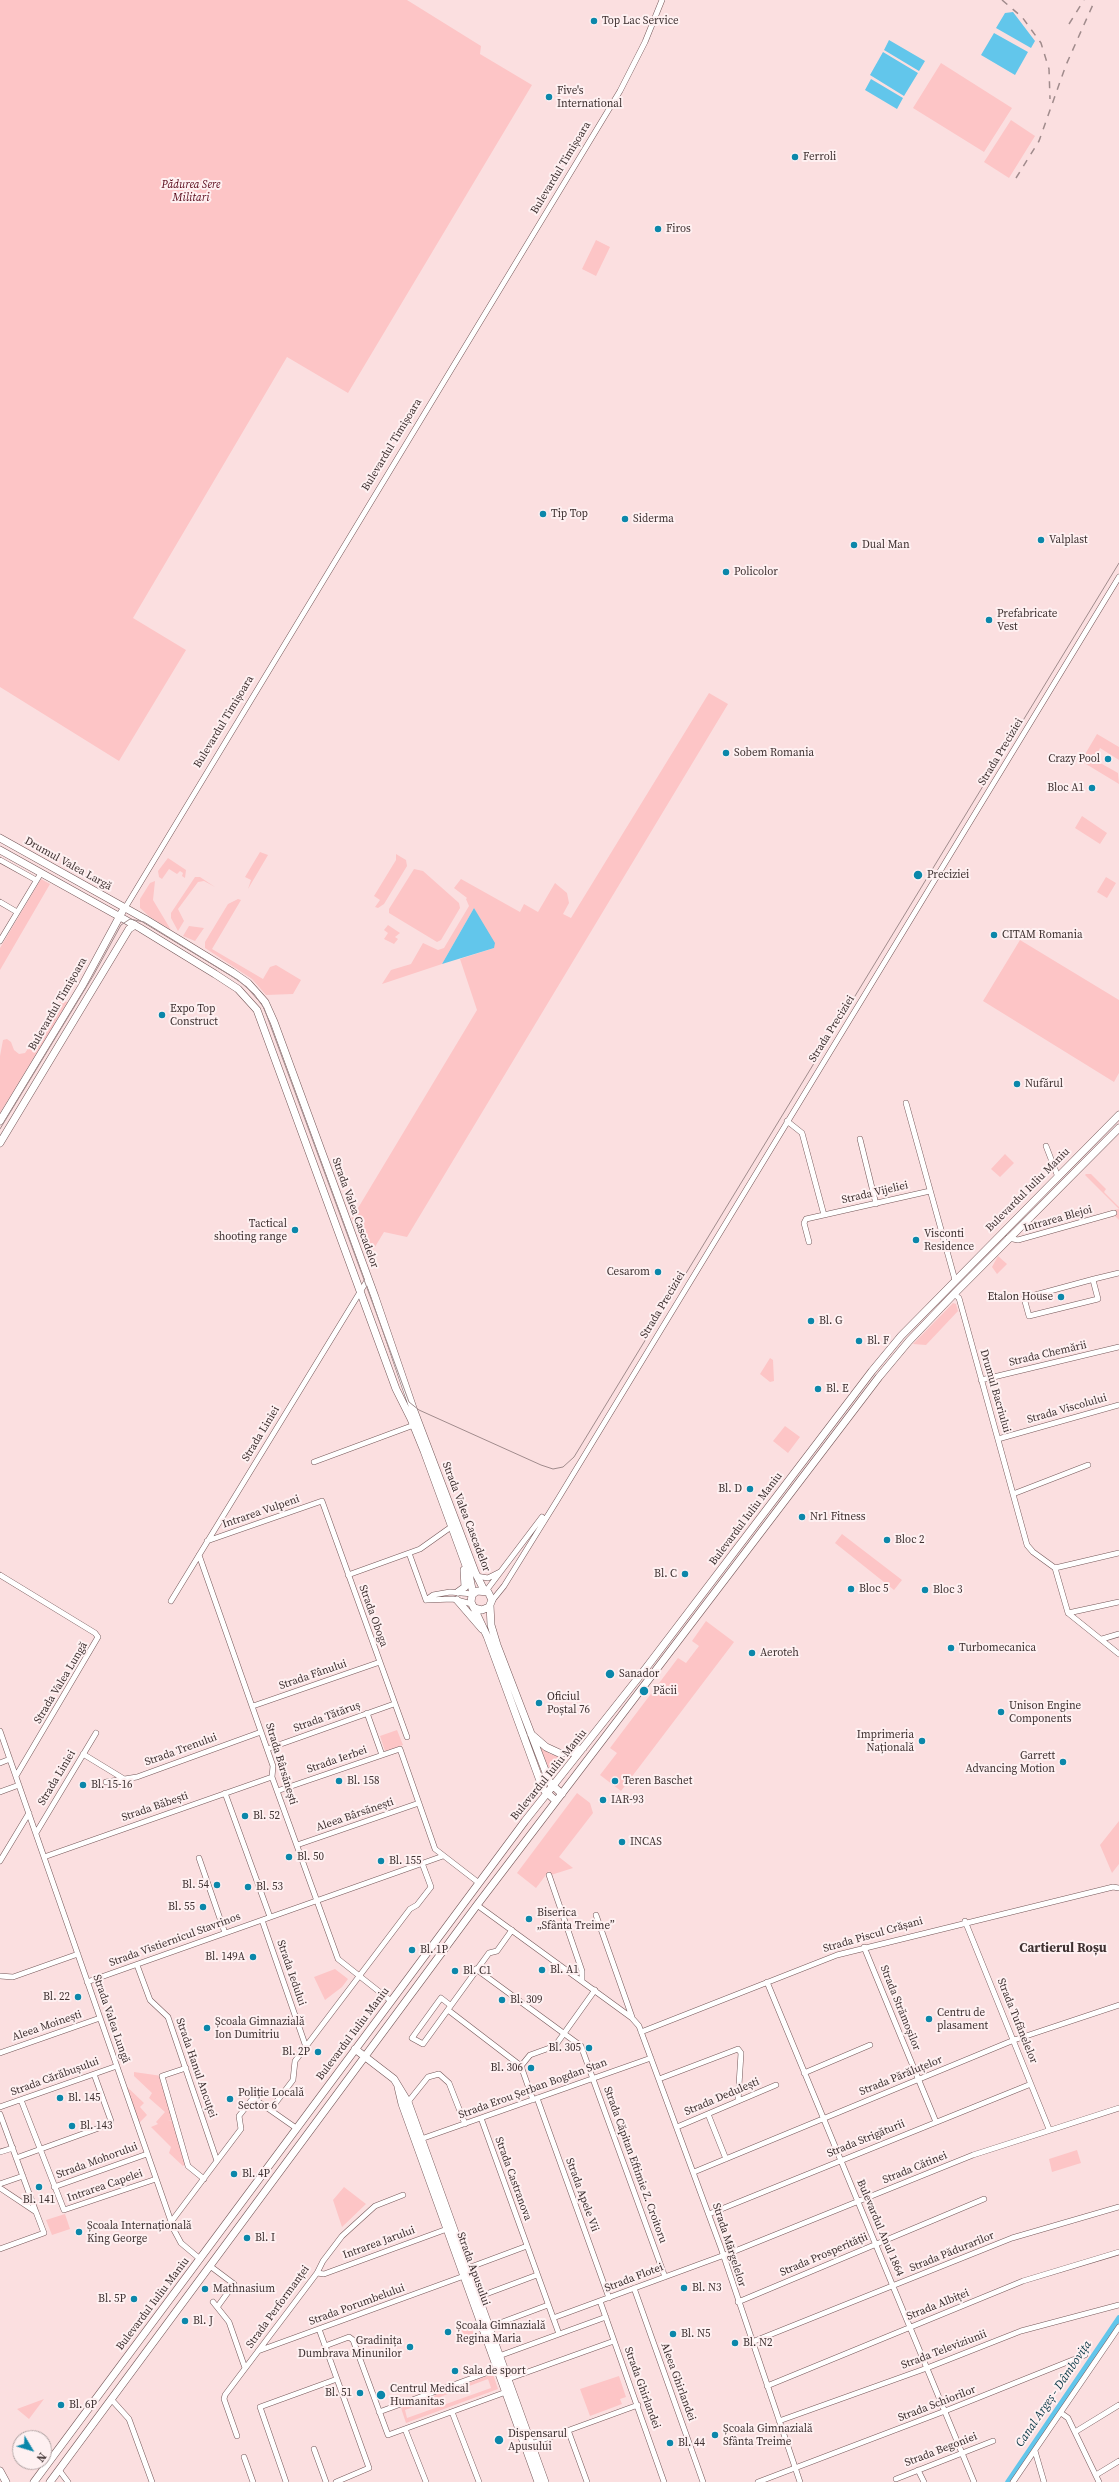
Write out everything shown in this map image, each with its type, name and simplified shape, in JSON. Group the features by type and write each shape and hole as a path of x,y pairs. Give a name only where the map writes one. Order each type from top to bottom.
{"main road":[{"name":"Drumul Valea Largă","path":"0,838 125,908"},
{"name":"Drumul Valea Largă","path":"0,850 120,917"},
{"name":"Strada Valea Cascadelor","path":"125,908 240,977 252,987 269,1009 476,1576 485,1590"},
{"name":"Bulevardul Timișoara","path":"0,1121 82,986 125,908"},
{"path":"125,908 132,926"},
{"path":"132,926 133,912"},
{"name":"Strada Valea Cascadelor","path":"120,917 132,926 234,986 252,1003 261,1018 396,1390 414,1425 463,1558 473,1594"},
{"name":"Bulevardul Timișoara","path":"0,1143 132,926"},
{"path":"234,986 240,977"},
{"path":"288,1092 298,1088"},
{"name":"Bulevardul Iuliu Maniu","path":"34,2482 546,1794 586,1747 872,1371 901,1336 955,1280 1119,1116"},
{"name":"Bulevardul Iuliu Maniu","path":"50,2482 477,1905 879,1377 909,1341 954,1294 1119,1128"},
{"path":"308,1148 319,1144"},
{"path":"1002,1232 1008,1238"},
{"path":"948,1288 954,1294"},
{"path":"463,1558 465,1584 457,1596 487,1636"},
{"path":"556,1801 546,1794 522,1735 487,1636 473,1606 473,1594 479,1590 485,1590 491,1597 493,1634 552,1787 562,1794"},
{"path":"473,1606 484,1610 491,1604"},
{"path":"530,1732 546,1747 559,1753 569,1754 586,1747"},
{"name":"Strada Apusului","path":"355,2049 392,2077 398,2084 464,2271"},
{"name":"Strada Apusului","path":"418,2141 447,2229 475,2298 489,2327 505,2380 528,2445 538,2482"},
{"path":"200,2259 210,2266"},
{"name":"Strada Apusului","path":"475,2298 497,2369 505,2380"},
{"path":"109,2381 119,2389"},
{"name":"Strada Apusului","path":"528,2445 545,2482"}],"street":[{"name":"Bulevardul Timișoara","path":"125,908 620,90 645,42 662,0"},
{"name":"Strada Preciziei","path":"491,1604 562,1491 1119,577"},
{"path":"0,860 36,880"},
{"path":"0,941 41,872"},
{"path":"132,896 133,912"},
{"path":"0,902 17,912"},
{"path":"906,1102 955,1280"},
{"path":"787,1121 799,1129 803,1136 824,1215"},
{"path":"860,1139 876,1204"},
{"path":"1046,1146 1058,1177"},
{"name":"Strada Vijeliei","path":"809,1242 805,1220 930,1191"},
{"name":"Intrarea Blejoi","path":"1008,1238 1018,1240 1114,1213"},
{"path":"1093,1280 1098,1299 1029,1316 1024,1298 1119,1273"},
{"name":"Strada Liniei","path":"171,1601 368,1279"},
{"name":"Drumul Bacriului","path":"954,1294 959,1298 1029,1548 1055,1568"},
{"name":"Strada Chemării","path":"981,1380 1119,1347"},
{"name":"Strada Viscolului","path":"998,1439 1119,1406"},
{"path":"314,1462 414,1425"},
{"path":"1013,1494 1088,1465"},
{"name":"Intrarea Vulpeni","path":"207,1542 322,1501"},
{"name":"Strada Oboga","path":"322,1501 407,1737"},
{"name":"Strada Preciziei","path":"485,1590 504,1569 543,1519"},
{"path":"348,1575 420,1549 451,1526"},
{"path":"409,1553 426,1600 433,1595 457,1596 473,1594"},
{"path":"1119,1553 1055,1568 1068,1613 1119,1654"},
{"name":"Strada Bârsănești","path":"199,1555 274,1766 272,1777 338,1959 391,2001"},
{"path":"476,1576 488,1578 504,1569"},
{"name":"Strada Valea Lungă","path":"0,1575 95,1633 98,1637 16,1776"},
{"path":"457,1596 473,1606"},
{"path":"1068,1613 1119,1602"},
{"path":"1102,1639 1119,1634"},
{"name":"Strada Fânului","path":"252,1706 380,1662"},
{"name":"Strada Tătăruș","path":"267,1749 394,1704"},
{"path":"367,1713 382,1755"},
{"name":"Strada Valea Lungă","path":"0,1731 171,2222 181,2243 200,2259"},
{"name":"Strada Trenului","path":"106,1782 137,1777 261,1732"},
{"name":"Strada Liniei","path":"36,1833 96,1733"},
{"name":"Strada Ierbei","path":"277,1791 399,1749 402,1752 419,1804"},
{"path":"83,1754 124,1779"},
{"path":"0,1763 10,1759"},
{"name":"Strada Băbești","path":"44,1857 272,1777"},
{"path":"0,1792 19,1785"},
{"path":"225,1793 270,1917"},
{"path":"419,1804 434,1846 443,1856 479,1883"},
{"name":"Aleea Bârsănești","path":"297,1845 419,1804"},
{"name":"Strada Liniei","path":"0,1861 29,1813"},
{"name":"Strada Vistiernicul Stavrinos","path":"87,1982 443,1856"},
{"path":"198,1858 225,1933"},
{"path":"271,2109 293,2080 295,2061 410,1909 417,1904 430,1887 422,1863"},
{"path":"549,1875 582,1971 582,1981"},
{"name":"Strada Piscul Crășani","path":"641,2032 837,1955 965,1921 1113,1886 1119,1888"},
{"name":"Strada Mărgelelor","path":"477,1905 632,2018"},
{"name":"Strada Mărgelelor","path":"596,1915 632,2018 641,2032 694,2172 800,2482"},
{"name":"Strada Iedului","path":"262,1920 306,2047"},
{"name":"Strada Tufănelelor","path":"965,1921 1049,2130"},
{"path":"449,2007 489,1953 497,1951 512,1930"},
{"name":"Strada Strămoșilor","path":"864,1947 936,2122"},
{"path":"0,1976 13,1977 78,1954"},
{"name":"Strada Hanul Ancuței","path":"137,1965 150,2000 168,2017 217,2161"},
{"name":"Strada Căpitan Eftimie Z. Croitoru","path":"476,1969 581,2046 665,2277"},
{"name":"Bulevardul Anul 1864","path":"767,1982 974,2482"},
{"path":"521,2066 530,2055 555,2046 595,1990"},
{"name":"Strada Apele Vii","path":"449,2007 423,2044 412,2037 441,1998 449,2007 521,2066 535,2099 609,2298"},
{"name":"Strada Părăluțelor","path":"694,2172 1014,2040 1119,2005"},
{"name":"Aleea Moinești","path":"0,2053 100,2018"},
{"path":"804,2073 870,2045"},
{"path":"659,2078 738,2049 741,2053 738,2101"},
{"name":"Strada Erou Șerban Bogdan Stan","path":"418,2141 651,2058"},
{"name":"Strada Cărăbușului","path":"0,2107 116,2066"},
{"path":"186,2068 162,2076 188,2166 204,2179"},
{"path":"16,2158 110,2124 112,2121 94,2074"},
{"path":"405,2103 428,2077 439,2074 449,2083 465,2124"},
{"name":"Strada Strigăturii","path":"709,2214 1031,2084"},
{"name":"Strada Dedulești","path":"677,2127 776,2085"},
{"path":"171,2222 241,2130 240,2116 253,2098 271,2109 296,2128"},
{"name":"Strada Mohorului","path":"21,2100 62,2209"},
{"name":"Strada Cătinei","path":"722,2256 973,2155 1119,2108"},
{"path":"0,2114 44,2233 0,2249"},
{"path":"708,2114 726,2159"},
{"name":"Strada Castranova","path":"481,2118 559,2334"},
{"path":"0,2152 13,2148"},
{"name":"Strada Mohorului","path":"54,2187 147,2154"},
{"path":"0,2184 23,2176"},
{"name":"Intrarea Capelei","path":"62,2209 66,2211 156,2179"},
{"path":"0,2188 36,2212"},
{"name":"Strada Performanței","path":"237,2436 224,2398 317,2273 323,2261 340,2238 375,2206 403,2195"},
{"name":"Strada Prosperității","path":"738,2302 984,2200"},
{"name":"Strada Pădurarilor","path":"752,2342 1012,2238 1119,2207"},
{"name":"Intrarea Jarului","path":"317,2273 324,2274 447,2229"},
{"path":"464,2271 527,2246"},
{"name":"Strada Albiței","path":"767,2386 1023,2281 1119,2252"},
{"name":"Strada Flotei","path":"553,2318 722,2256"},
{"path":"210,2266 234,2284 216,2304 229,2322 245,2368"},
{"name":"Strada Porumbelului","path":"258,2352 464,2271"},
{"path":"475,2298 537,2275"},
{"name":"Aleea Ghirlandei","path":"634,2288 703,2482"},
{"name":"Strada Ghirlandei","path":"600,2301 664,2482"},
{"path":"489,2327 548,2305"},
{"name":"Strada Televiziunii","path":"779,2421 927,2368 1021,2331 1119,2305"},
{"path":"499,2356 606,2317"},
{"path":"1014,2482 1119,2327"},
{"path":"319,2329 369,2468 336,2482"},
{"path":"325,2346 351,2338 388,2435 509,2391"},
{"path":"505,2380 614,2341"},
{"name":"Strada Schiorilor","path":"795,2469 1085,2355"},
{"path":"379,2412 497,2369"},
{"path":"286,2482 260,2409 262,2405 337,2379"},
{"path":"112,2399 129,2419 152,2482"},
{"path":"528,2445 638,2405"},
{"path":"1075,2432 1119,2405"},
{"path":"452,2412 479,2482"},
{"path":"1061,2413 1068,2418 1099,2482"},
{"path":"406,2429 426,2482"},
{"path":"568,2430 587,2482"},
{"name":"Strada Begoniei","path":"896,2478 993,2440"},
{"path":"314,2450 326,2482"},
{"path":"1035,2451 1044,2482"},
{"path":"244,2457 253,2482"},
{"path":"1096,2475 1119,2460"},
{"path":"758,2482 795,2469"},
{"path":"59,2470 68,2482"},
{"path":"918,2470 924,2482"}],"green space":[{"name":"Pădurea Sere Militari","path":"0,0 407,0 481,46 480,54 532,85 348,393 287,357 133,618 186,650 119,761 0,687"},
{"path":"941,63 1012,108 984,152 913,108"},
{"path":"1011,120 1035,136 1009,178 984,162"},
{"path":"596,240 610,247 596,276 582,269"},
{"path":"709,693 728,704 407,1237 384,1232 367,1260 352,1218 477,1010 460,959 494,948 474,908 442,964 382,984 391,970 411,964 423,943 438,950 444,948 469,906 466,899 467,898 454,888 461,879 520,912 524,904 538,912 555,883 567,893 569,903 563,914 571,918"},
{"path":"1097,734 1119,747 1119,760 1100,748 1095,760 1118,773 1119,784 1081,761"},
{"path":"1082,816 1107,833 1100,844 1075,828"},
{"path":"260,852 268,855 248,889 251,880 245,877"},
{"path":"396,854 406,860 407,866 384,904 378,908 375,907 380,900 374,896 396,860"},
{"path":"168,858 186,870 185,878 182,876 183,873 180,871 177,874 169,869 162,879 159,877 158,871"},
{"path":"414,869 423,871 459,903 460,908 441,940 437,942 389,913 389,909"},
{"path":"195,877 200,877 215,887 204,881 198,882 178,909 184,921 178,931 171,918 171,913"},
{"path":"1106,877 1116,883 1107,898 1097,892"},
{"path":"41,879 50,884 0,970 0,948"},
{"path":"155,881 153,900 171,930 150,917 140,908 140,899 150,883"},
{"path":"238,899 241,900 212,949 263,979 270,967 276,965 301,980 293,994 266,995 252,979 205,948 205,942 228,904"},
{"path":"388,925 400,933 395,937 398,939 394,944 384,939 388,933 384,930"},
{"path":"189,926 204,928 195,941 183,936"},
{"path":"1020,940 1119,1000 1119,1073 1114,1082 983,1001"},
{"path":"61,1001 68,1002 0,1113 0,1056 3,1040 7,1039 11,1042 14,1050 19,1054 25,1053"},
{"path":"1005,1154 1014,1163 1000,1177 991,1169"},
{"path":"1091,1174 1106,1189 1104,1192 1119,1207 1119,1209 1085,1175"},
{"path":"1119,1209 1119,1220 1115,1216 1114,1210"},
{"path":"998,1256 1007,1264 997,1274 992,1267"},
{"path":"953,1303 956,1304 958,1311 926,1345 913,1344"},
{"path":"770,1358 773,1360 774,1381 770,1382 760,1374"},
{"path":"785,1426 800,1437 788,1453 773,1441"},
{"path":"842,1534 902,1580 894,1590 835,1543"},
{"path":"706,1621 734,1642 621,1791 600,1775 617,1753 610,1748 678,1658 686,1663 699,1646 692,1641"},
{"path":"397,1730 403,1745 385,1751 380,1736"},
{"path":"540,1747 550,1754 562,1758 551,1773"},
{"path":"577,1793 590,1803 593,1813 559,1857 573,1868 551,1875 549,1871 536,1888 517,1873"},
{"path":"1119,1821 1119,1864 1112,1873 1100,1845"},
{"path":"335,1969 348,1979 342,1987 325,2000 314,1977"},
{"path":"134,2072 162,2076 174,2119 168,2121 174,2120 187,2163 183,2166 169,2153 171,2147 151,2127 158,2124 156,2122 165,2112 149,2098 152,2093 134,2076"},
{"path":"124,2084 144,2103 140,2107 147,2115 137,2125"},
{"path":"1077,2150 1081,2163 1052,2172 1049,2159"},
{"path":"344,2187 366,2204 342,2227 333,2200"},
{"path":"65,2214 70,2229 52,2235 46,2220"},
{"path":"471,2326 476,2341 467,2344 461,2329"},
{"path":"493,2374 498,2389 406,2423 401,2408","holes":["488,2379 491,2388 407,2418 405,2410"]},
{"path":"619,2376 626,2397 620,2399 622,2404 590,2416 580,2389"},
{"path":"44,2399 29,2419 17,2409"}],"water":[{"path":"1013,12 1035,41 1031,48 996,28 1005,13"},
{"path":"994,33 1028,52 1015,75 981,55"},
{"path":"889,40 925,61 919,71 884,50"},
{"path":"883,52 918,73 904,96 870,75"},
{"path":"871,79 903,98 897,109 865,90"},
{"path":"474,908 495,943 494,948 442,964"}],"waterway":[{"name":"Canal Argeș - Dâmbovița","path":"1008,2482 1119,2318"}],"tram line":[{"path":"0,1129 93,976 121,925 130,919 144,922 238,980 254,994 264,1008 409,1402 419,1410 541,1465 553,1469 563,1467 574,1457 1119,563"}],"railway":[{"path":"1002,0 1022,17 1041,43 1049,69 1050,99"},
{"path":"1069,24 1084,0"},
{"path":"1016,178 1039,141 1066,65 1095,0"}],"place":[{"name":"Top Lac Service","path":"594,21"},
{"name":"Five's International","path":"549,97"},
{"name":"Ferroli","path":"795,157"},
{"name":"Firos","path":"658,229"},
{"name":"Tip Top","path":"543,514"},
{"name":"Siderma","path":"625,519"},
{"name":"Valplast","path":"1041,540"},
{"name":"Dual Man","path":"854,545"},
{"name":"Policolor","path":"726,572"},
{"name":"Prefabricate Vest","path":"989,620"},
{"name":"Sobem Romania","path":"726,753"},
{"name":"Crazy Pool","path":"1108,759"},
{"name":"Bloc A1","path":"1092,788"},
{"name":"Preciziei","path":"918,875"},
{"name":"CITAM Romania","path":"994,935"},
{"name":"Expo Top Construct","path":"162,1015"},
{"name":"Nufărul","path":"1017,1084"},
{"name":"Tactical shooting range","path":"295,1230"},
{"name":"Visconti Residence","path":"916,1240"},
{"name":"Cesarom","path":"658,1272"},
{"name":"Etalon House","path":"1061,1297"},
{"name":"Bl. G","path":"811,1321"},
{"name":"Bl. F","path":"859,1341"},
{"name":"Bl. E","path":"818,1389"},
{"name":"Bl. D","path":"750,1489"},
{"name":"Nr1 Fitness","path":"802,1517"},
{"name":"Bloc 2","path":"887,1540"},
{"name":"Bl. C","path":"685,1574"},
{"name":"Bloc 5","path":"851,1589"},
{"name":"Bloc 3","path":"925,1590"},
{"name":"Turbomecanica","path":"951,1648"},
{"name":"Aeroteh","path":"752,1653"},
{"name":"Sanador","path":"610,1674"},
{"name":"Păcii","path":"644,1691"},
{"name":"Oficiul Poștal 76","path":"539,1703"},
{"name":"Unison Engine Components","path":"1001,1712"},
{"name":"Imprimeria Națională","path":"922,1741"},
{"name":"Garrett Advancing Motion","path":"1063,1762"},
{"name":"Bl. 158","path":"339,1781"},
{"name":"Teren Baschet","path":"615,1781"},
{"name":"Bl. 15-16","path":"83,1785"},
{"name":"IAR-93","path":"603,1800"},
{"name":"Bl. 52","path":"245,1816"},
{"name":"INCAS","path":"622,1842"},
{"name":"Bl. 50","path":"289,1857"},
{"name":"Bl. 155","path":"381,1861"},
{"name":"Bl. 54","path":"217,1885"},
{"name":"Bl. 53","path":"248,1887"},
{"name":"Bl. 55","path":"203,1907"},
{"name":"Biserica „Sfânta Treime”","path":"529,1919"},
{"name":"Bl. 1P","path":"412,1950"},
{"name":"Bl. 149A","path":"253,1957"},
{"name":"Bl. A1","path":"542,1970"},
{"name":"Bl. C1","path":"455,1971"},
{"name":"Bl. 22","path":"78,1997"},
{"name":"Bl. 309","path":"502,2000"},
{"name":"Centru de plasament","path":"929,2019"},
{"name":"Școala Gimnazială Ion Dumitriu","path":"207,2028"},
{"name":"Bl. 305","path":"589,2048"},
{"name":"Bl. 2P","path":"318,2052"},
{"name":"Bl. 306","path":"531,2068"},
{"name":"Bl. 145","path":"60,2098"},
{"name":"Poliție Locală Sector 6","path":"230,2099"},
{"name":"Bl. 143","path":"72,2126"},
{"name":"Bl. 4P","path":"234,2174"},
{"name":"Bl. 141","path":"39,2187"},
{"name":"Școala Internațională King George","path":"79,2232"},
{"name":"Bl. I","path":"247,2238"},
{"name":"Bl. N3","path":"684,2288"},
{"name":"Mathnasium","path":"205,2289"},
{"name":"Bl. 5P","path":"134,2299"},
{"name":"Bl. J","path":"185,2321"},
{"name":"Școala Gimnazială Regina Maria","path":"448,2332"},
{"name":"Bl. N5","path":"673,2334"},
{"name":"Bl. N2","path":"735,2343"},
{"name":"Gradinița Dumbrava Minunilor","path":"410,2347"},
{"name":"Sala de sport","path":"455,2371"},
{"name":"Bl. 51","path":"360,2393"},
{"name":"Centrul Medical Humanitas","path":"381,2395"},
{"name":"Bl. 6P","path":"61,2405"},
{"name":"Școala Gimnazială Sfânta Treime","path":"715,2435"},
{"name":"Dispensarul Apusului","path":"499,2440"},
{"name":"Bl. 44","path":"670,2443"}],"district":[{"name":"Cartierul Roșu","path":"1063,1949"}]}
